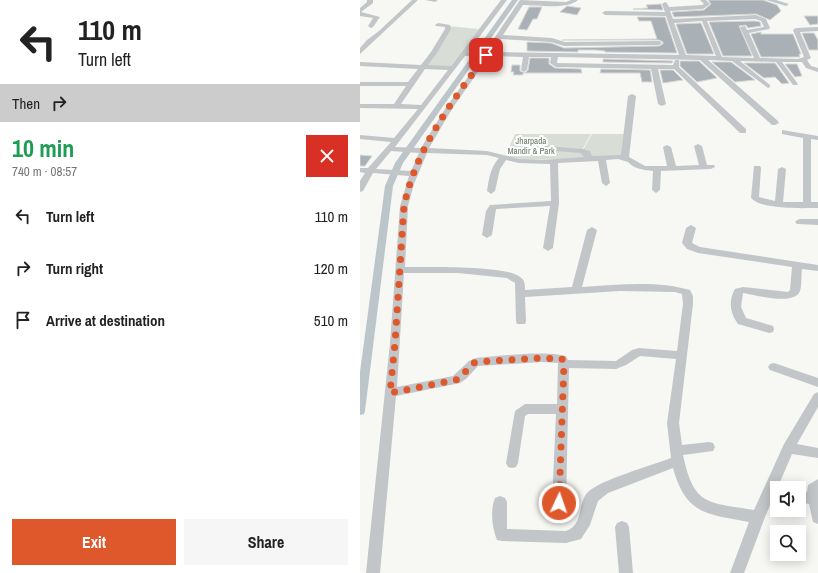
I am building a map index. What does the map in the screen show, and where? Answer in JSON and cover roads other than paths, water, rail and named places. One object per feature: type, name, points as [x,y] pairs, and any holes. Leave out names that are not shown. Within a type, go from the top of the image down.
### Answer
[{"type":"street","points":[[360,12],[370,3],[370,0]]},
{"type":"street","points":[[360,52],[369,41],[386,28],[395,17],[414,0]]},
{"type":"street","points":[[428,0],[435,0]]},
{"type":"street","points":[[360,189],[370,171],[422,108],[504,0]]},
{"type":"street","points":[[373,573],[395,343],[404,206],[418,151],[522,1],[566,4],[575,0]]},
{"type":"street","points":[[606,13],[703,7],[707,4],[703,0]]},
{"type":"street","points":[[769,0],[786,4]]},
{"type":"street","points":[[667,9],[680,57],[676,67]]},
{"type":"street","points":[[360,12],[377,17],[371,26]]},
{"type":"street","points":[[671,21],[756,18],[764,20],[767,28],[765,29],[745,29],[758,60]]},
{"type":"street","points":[[704,20],[720,59]]},
{"type":"street","points":[[396,107],[423,66],[434,53],[448,29],[448,26],[438,25]]},
{"type":"street","points":[[818,29],[798,29],[796,32],[808,57],[808,68],[818,70]]},
{"type":"street","points":[[498,37],[552,40],[564,44],[659,43]]},
{"type":"street","points":[[463,54],[680,57],[778,61],[808,57]]},
{"type":"street","points":[[524,70],[526,56]]},
{"type":"street","points":[[555,56],[553,63],[556,65],[676,67],[743,131]]},
{"type":"street","points":[[702,58],[775,123]]},
{"type":"street","points":[[735,60],[768,86]]},
{"type":"street","points":[[778,61],[795,84]]},
{"type":"street","points":[[360,64],[452,68]]},
{"type":"street","points":[[654,66],[662,104]]},
{"type":"street","points":[[360,84],[411,84]]},
{"type":"street","points":[[625,158],[632,96]]},
{"type":"street","points":[[360,107],[422,108]]},
{"type":"street","points":[[785,132],[818,138]]},
{"type":"street","points":[[807,136],[807,205]]},
{"type":"street","points":[[360,137],[396,140]]},
{"type":"street","points":[[388,149],[487,154],[519,161],[554,162],[625,158],[631,160],[638,166],[657,169],[708,167],[698,146]]},
{"type":"street","points":[[667,147],[672,168]]},
{"type":"street","points":[[546,148],[583,151],[587,153],[589,160]]},
{"type":"street","points":[[491,191],[495,168],[504,158]]},
{"type":"street","points":[[602,159],[606,183]]},
{"type":"street","points":[[548,248],[555,203],[554,162]]},
{"type":"street","points":[[757,168],[755,198],[779,203],[818,205]]},
{"type":"street","points":[[656,190],[657,169]]},
{"type":"street","points":[[779,203],[782,169]]},
{"type":"street","points":[[360,170],[413,174]]},
{"type":"street","points":[[487,235],[490,211],[493,207],[555,203]]},
{"type":"street","points":[[800,222],[818,222]]},
{"type":"street","points":[[691,228],[687,243],[690,247],[698,250],[818,268]]},
{"type":"street","points":[[576,290],[592,230]]},
{"type":"street","points":[[770,329],[742,321],[736,310],[737,295],[739,291],[743,290],[785,296],[791,295],[795,291],[797,264]]},
{"type":"street","points":[[400,270],[450,270],[509,275],[516,278],[520,282],[521,321]]},
{"type":"street","points":[[520,294],[576,290],[654,288],[675,289],[686,292],[688,296],[688,304],[673,423],[677,456],[687,491],[696,502],[709,507],[758,517]]},
{"type":"street","points":[[564,364],[616,365],[621,364],[633,354],[639,352],[682,355]]},
{"type":"street","points":[[390,393],[456,380],[465,374],[471,364],[476,362],[551,358],[562,359],[564,364],[559,503]]},
{"type":"street","points":[[774,367],[818,383]]},
{"type":"street","points":[[777,481],[788,448],[818,397]]},
{"type":"street","points":[[512,463],[519,414],[525,409],[563,409]]},
{"type":"street","points":[[500,502],[499,527],[502,535],[566,537],[576,534],[583,525],[592,497],[603,489],[677,456],[709,447]]},
{"type":"street","points":[[788,448],[818,453]]},
{"type":"street","points":[[818,485],[813,489],[818,518]]},
{"type":"street","points":[[737,573],[758,517],[770,497]]},
{"type":"street","points":[[806,497],[814,499]]},
{"type":"street","points":[[622,527],[626,573]]},
{"type":"waterway","points":[[360,411],[389,186],[399,163],[515,0]]},
{"type":"park label","name":"Jharpada Mandir & Park","points":[[531,146]]}]
